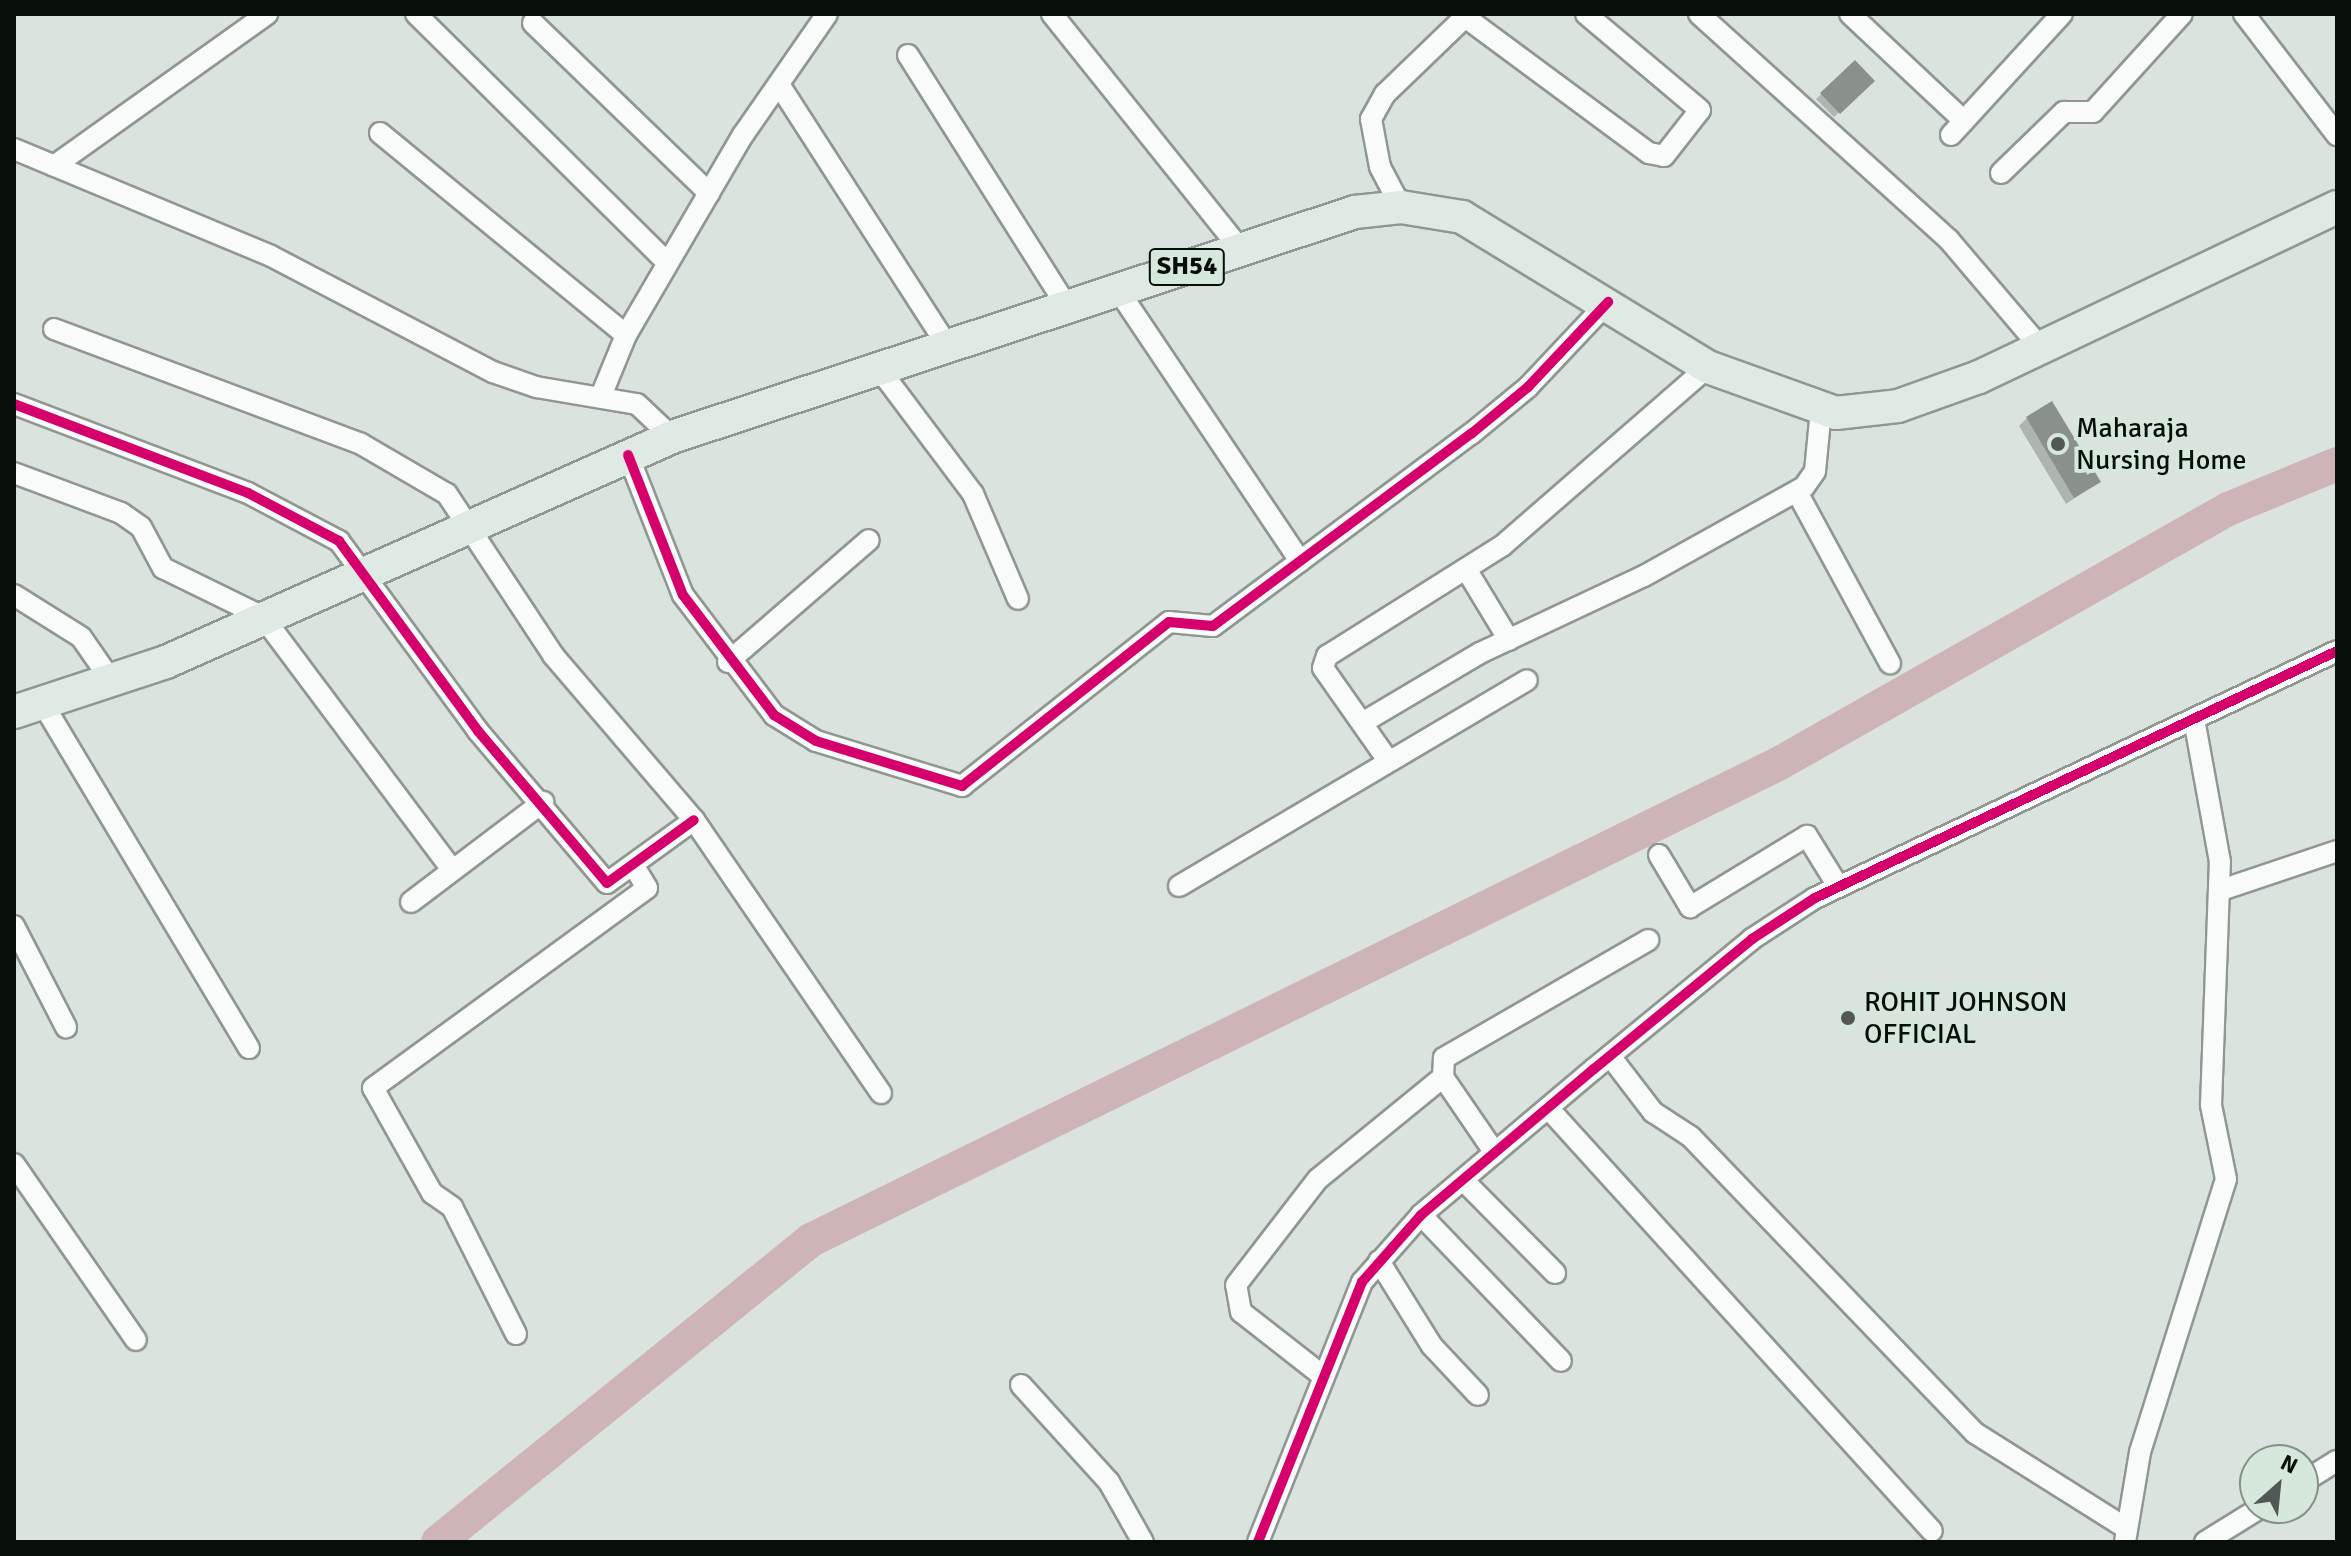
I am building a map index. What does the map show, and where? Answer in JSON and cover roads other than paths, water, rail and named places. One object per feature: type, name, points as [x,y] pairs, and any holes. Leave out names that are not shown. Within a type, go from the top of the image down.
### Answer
[{"type":"main road","name":"SH54","points":[[29,708],[113,683],[466,524],[672,437],[1070,311],[1238,246],[1318,220],[1401,207],[1462,217],[1608,302],[1708,367],[1821,410],[1898,406],[2040,347],[2337,207]]},
{"type":"street","points":[[54,166],[267,14]]},
{"type":"street","points":[[416,14],[668,263]]},
{"type":"street","points":[[601,396],[626,335],[709,193],[827,14]]},
{"type":"street","points":[[1052,14],[1238,246]]},
{"type":"street","points":[[1401,207],[1380,167],[1371,119],[1385,94],[1466,15],[1649,153],[1669,153],[1700,110],[1586,14]]},
{"type":"street","points":[[1699,14],[1949,240],[2040,347]]},
{"type":"street","points":[[1850,14],[1957,128],[2062,14]]},
{"type":"street","points":[[2001,173],[2064,112],[2093,112],[2182,14]]},
{"type":"street","points":[[2244,14],[2337,135]]},
{"type":"street","points":[[533,23],[709,193]]},
{"type":"street","points":[[908,55],[1070,311]]},
{"type":"street","points":[[780,86],[950,350]]},
{"type":"street","points":[[380,133],[626,335]]},
{"type":"street","points":[[14,149],[271,256],[493,372],[536,387],[637,404],[672,437]]},
{"type":"street","points":[[1120,293],[1300,561]]},
{"type":"street","points":[[628,455],[683,595],[728,662],[796,731],[962,786],[1172,620],[1213,626],[1300,561],[1528,387],[1608,302]]},
{"type":"street","points":[[54,329],[390,457],[434,482],[466,524],[562,668],[694,820],[881,1093]]},
{"type":"street","points":[[1387,759],[1324,660],[1502,546],[1708,367]]},
{"type":"street","points":[[880,370],[973,494],[1018,599]]},
{"type":"street","points":[[14,404],[248,493],[339,541],[364,570],[478,731],[543,802],[607,883],[694,820]]},
{"type":"street","points":[[1362,723],[1509,640],[1797,492],[1815,471],[1821,410]]},
{"type":"street","points":[[14,473],[121,513],[141,527],[163,568],[263,617],[452,870]]},
{"type":"street","points":[[1797,492],[1890,663]]},
{"type":"street","points":[[728,662],[869,540]]},
{"type":"street","points":[[1466,569],[1509,640]]},
{"type":"street","points":[[14,595],[81,637],[113,683]]},
{"type":"street","points":[[1258,1542],[1349,1306],[1379,1261],[1421,1215],[1610,1056],[1752,939],[1838,886],[2195,724],[2337,651]]},
{"type":"street","points":[[1179,886],[1387,759],[1527,680]]},
{"type":"street","points":[[29,708],[249,1048]]},
{"type":"street","points":[[1610,1056],[1653,1112],[1684,1130],[1975,1433],[2126,1535],[2140,1452],[2224,1190],[2226,1163],[2211,1105],[2221,890],[2195,724]]},
{"type":"street","points":[[411,902],[543,802]]},
{"type":"street","points":[[1659,855],[1690,907],[1807,836],[1838,886]]},
{"type":"street","points":[[2221,890],[2337,851]]},
{"type":"street","points":[[516,1334],[452,1207],[432,1193],[373,1088],[647,888],[634,866]]},
{"type":"street","points":[[14,926],[66,1027]]},
{"type":"street","points":[[1323,1376],[1241,1312],[1236,1285],[1318,1179],[1443,1077],[1448,1054],[1648,940]]},
{"type":"street","points":[[1443,1077],[1495,1153]]},
{"type":"street","points":[[1548,1108],[1932,1531]]},
{"type":"street","points":[[14,1164],[136,1340]]},
{"type":"street","points":[[1463,1180],[1555,1273]]},
{"type":"street","points":[[1421,1215],[1561,1361]]},
{"type":"street","points":[[1379,1261],[1432,1346],[1478,1395]]},
{"type":"street","points":[[1021,1385],[1117,1492],[1143,1542]]},
{"type":"street","points":[[2319,1472],[2337,1461]]},
{"type":"street","points":[[2205,1542],[2239,1521]]},
{"type":"waterway","points":[[438,1542],[811,1240],[1780,763],[2228,509],[2337,464]]},
{"type":"place","name":"Maharaja Nursing Home","points":[[2058,444]]},
{"type":"place","name":"ROHIT JOHNSON OFFICIAL","points":[[1848,1018]]}]
